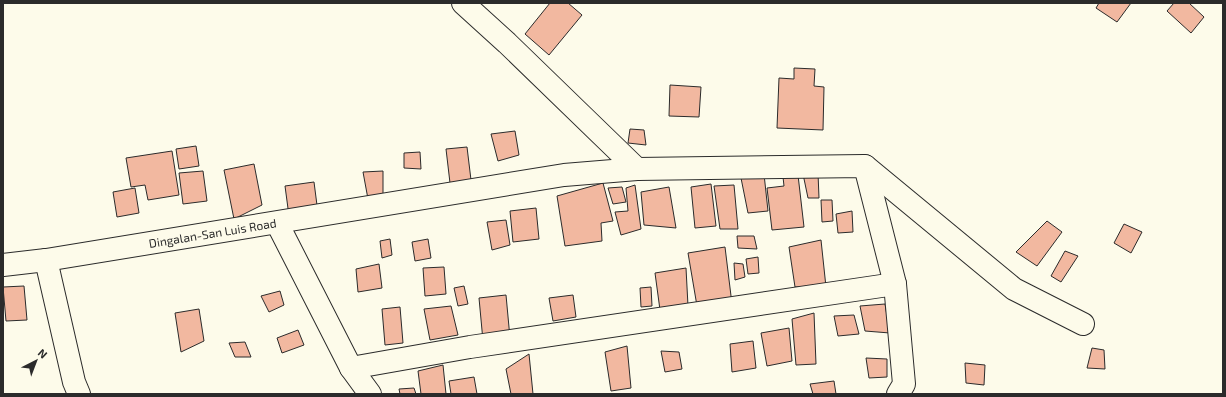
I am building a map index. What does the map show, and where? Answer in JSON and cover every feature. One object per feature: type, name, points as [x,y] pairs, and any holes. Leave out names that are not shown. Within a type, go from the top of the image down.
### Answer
[{"type":"street","points":[[463,3],[507,43],[637,169]]},
{"type":"street","points":[[865,166],[895,284],[904,384],[898,394]]},
{"type":"street","points":[[277,223],[564,176],[637,169],[865,166],[1014,289],[1083,324]]},
{"type":"street","name":"Dingalan-San Luis Road","points":[[3,265],[46,260],[277,223],[352,368],[370,394]]},
{"type":"street","points":[[46,260],[74,382],[79,394]]},
{"type":"street","points":[[352,368],[478,345],[895,284]]},
{"type":"building","points":[[550,3],[568,3],[582,15],[549,55],[525,34]]},
{"type":"building","points":[[1099,3],[1131,3],[1117,22],[1096,8]]},
{"type":"building","points":[[1174,3],[1189,3],[1204,17],[1191,33],[1167,11]]},
{"type":"building","points":[[794,68],[815,69],[814,86],[824,87],[823,130],[777,128],[779,78],[794,79]]},
{"type":"building","points":[[670,85],[701,87],[699,117],[669,116]]},
{"type":"building","points":[[630,129],[644,130],[646,145],[628,143]]},
{"type":"building","points":[[515,131],[519,155],[498,161],[491,134]]},
{"type":"building","points":[[196,146],[199,166],[179,169],[176,149]]},
{"type":"building","points":[[467,147],[471,180],[450,183],[446,149]]},
{"type":"building","points":[[172,151],[179,195],[148,200],[145,185],[131,187],[126,158]]},
{"type":"building","points":[[420,152],[421,169],[404,168],[404,153]]},
{"type":"building","points":[[254,164],[262,205],[234,219],[224,170]]},
{"type":"building","points":[[203,171],[207,201],[183,204],[179,173]]},
{"type":"building","points":[[383,171],[383,194],[368,199],[363,172]]},
{"type":"building","points":[[818,173],[819,198],[808,198],[803,174]]},
{"type":"building","points":[[764,174],[768,211],[748,213],[741,178]]},
{"type":"building","points":[[798,175],[804,227],[772,230],[767,188],[784,186],[783,177]]},
{"type":"building","points":[[314,182],[318,213],[289,216],[285,186]]},
{"type":"building","points":[[603,183],[613,221],[601,223],[602,241],[565,246],[557,196]]},
{"type":"building","points":[[711,184],[716,226],[695,228],[691,187]]},
{"type":"building","points":[[635,185],[641,229],[621,235],[615,212],[628,211],[626,188]]},
{"type":"building","points":[[734,185],[738,229],[720,229],[714,186]]},
{"type":"building","points":[[622,187],[626,202],[613,204],[608,188]]},
{"type":"building","points":[[669,187],[676,228],[644,225],[641,192]]},
{"type":"building","points":[[135,188],[139,213],[117,217],[113,192]]},
{"type":"building","points":[[821,200],[832,200],[833,221],[822,222]]},
{"type":"building","points":[[536,208],[539,239],[513,242],[510,211]]},
{"type":"building","points":[[852,211],[853,232],[838,233],[836,214]]},
{"type":"building","points":[[506,220],[510,245],[492,250],[487,222]]},
{"type":"building","points":[[1047,221],[1062,232],[1037,266],[1016,252]]},
{"type":"building","points":[[1124,224],[1142,232],[1131,253],[1114,243]]},
{"type":"building","points":[[737,236],[754,236],[757,249],[738,248]]},
{"type":"building","points":[[390,239],[392,255],[382,258],[380,241]]},
{"type":"building","points":[[428,239],[431,258],[415,261],[412,242]]},
{"type":"building","points":[[821,240],[826,287],[795,287],[789,247]]},
{"type":"building","points":[[725,247],[732,304],[697,306],[688,253]]},
{"type":"building","points":[[1065,251],[1078,256],[1061,282],[1051,276]]},
{"type":"building","points":[[758,257],[759,273],[748,274],[746,259]]},
{"type":"building","points":[[734,263],[743,264],[745,277],[735,280]]},
{"type":"building","points":[[379,264],[382,288],[358,292],[356,269]]},
{"type":"building","points":[[444,267],[446,294],[425,296],[423,268]]},
{"type":"building","points":[[686,268],[688,306],[660,310],[655,273]]},
{"type":"building","points":[[24,286],[27,320],[6,321],[3,287]]},
{"type":"building","points":[[464,286],[468,304],[458,306],[454,288]]},
{"type":"building","points":[[651,287],[652,306],[641,307],[640,288]]},
{"type":"building","points":[[280,291],[284,305],[269,312],[261,296]]},
{"type":"building","points":[[506,295],[510,338],[483,341],[479,298]]},
{"type":"building","points":[[573,295],[576,317],[553,321],[549,298]]},
{"type":"building","points":[[885,304],[890,333],[865,331],[860,306]]},
{"type":"building","points":[[451,306],[458,335],[430,340],[424,309]]},
{"type":"building","points":[[400,307],[403,343],[385,345],[382,309]]},
{"type":"building","points":[[199,309],[204,341],[181,352],[175,313]]},
{"type":"building","points":[[814,313],[816,364],[796,365],[792,319]]},
{"type":"building","points":[[854,315],[859,334],[838,336],[834,316]]},
{"type":"building","points":[[789,328],[792,361],[767,366],[761,333]]},
{"type":"building","points":[[298,330],[304,345],[282,353],[277,338]]},
{"type":"building","points":[[753,341],[756,368],[732,372],[730,344]]},
{"type":"building","points":[[245,342],[251,357],[235,357],[229,343]]},
{"type":"building","points":[[627,346],[631,388],[611,391],[605,352]]},
{"type":"building","points":[[1092,348],[1104,350],[1105,369],[1087,368]]},
{"type":"building","points":[[661,351],[679,352],[682,369],[665,372]]},
{"type":"building","points":[[529,354],[533,394],[511,394],[506,369]]},
{"type":"building","points":[[866,358],[887,359],[887,377],[869,378]]},
{"type":"building","points":[[965,363],[985,365],[984,385],[966,383]]},
{"type":"building","points":[[443,365],[446,394],[421,394],[418,371]]},
{"type":"building","points":[[474,377],[477,394],[451,394],[449,381]]},
{"type":"building","points":[[834,381],[836,394],[813,394],[810,384]]},
{"type":"building","points":[[414,388],[416,394],[400,394],[399,389]]}]
